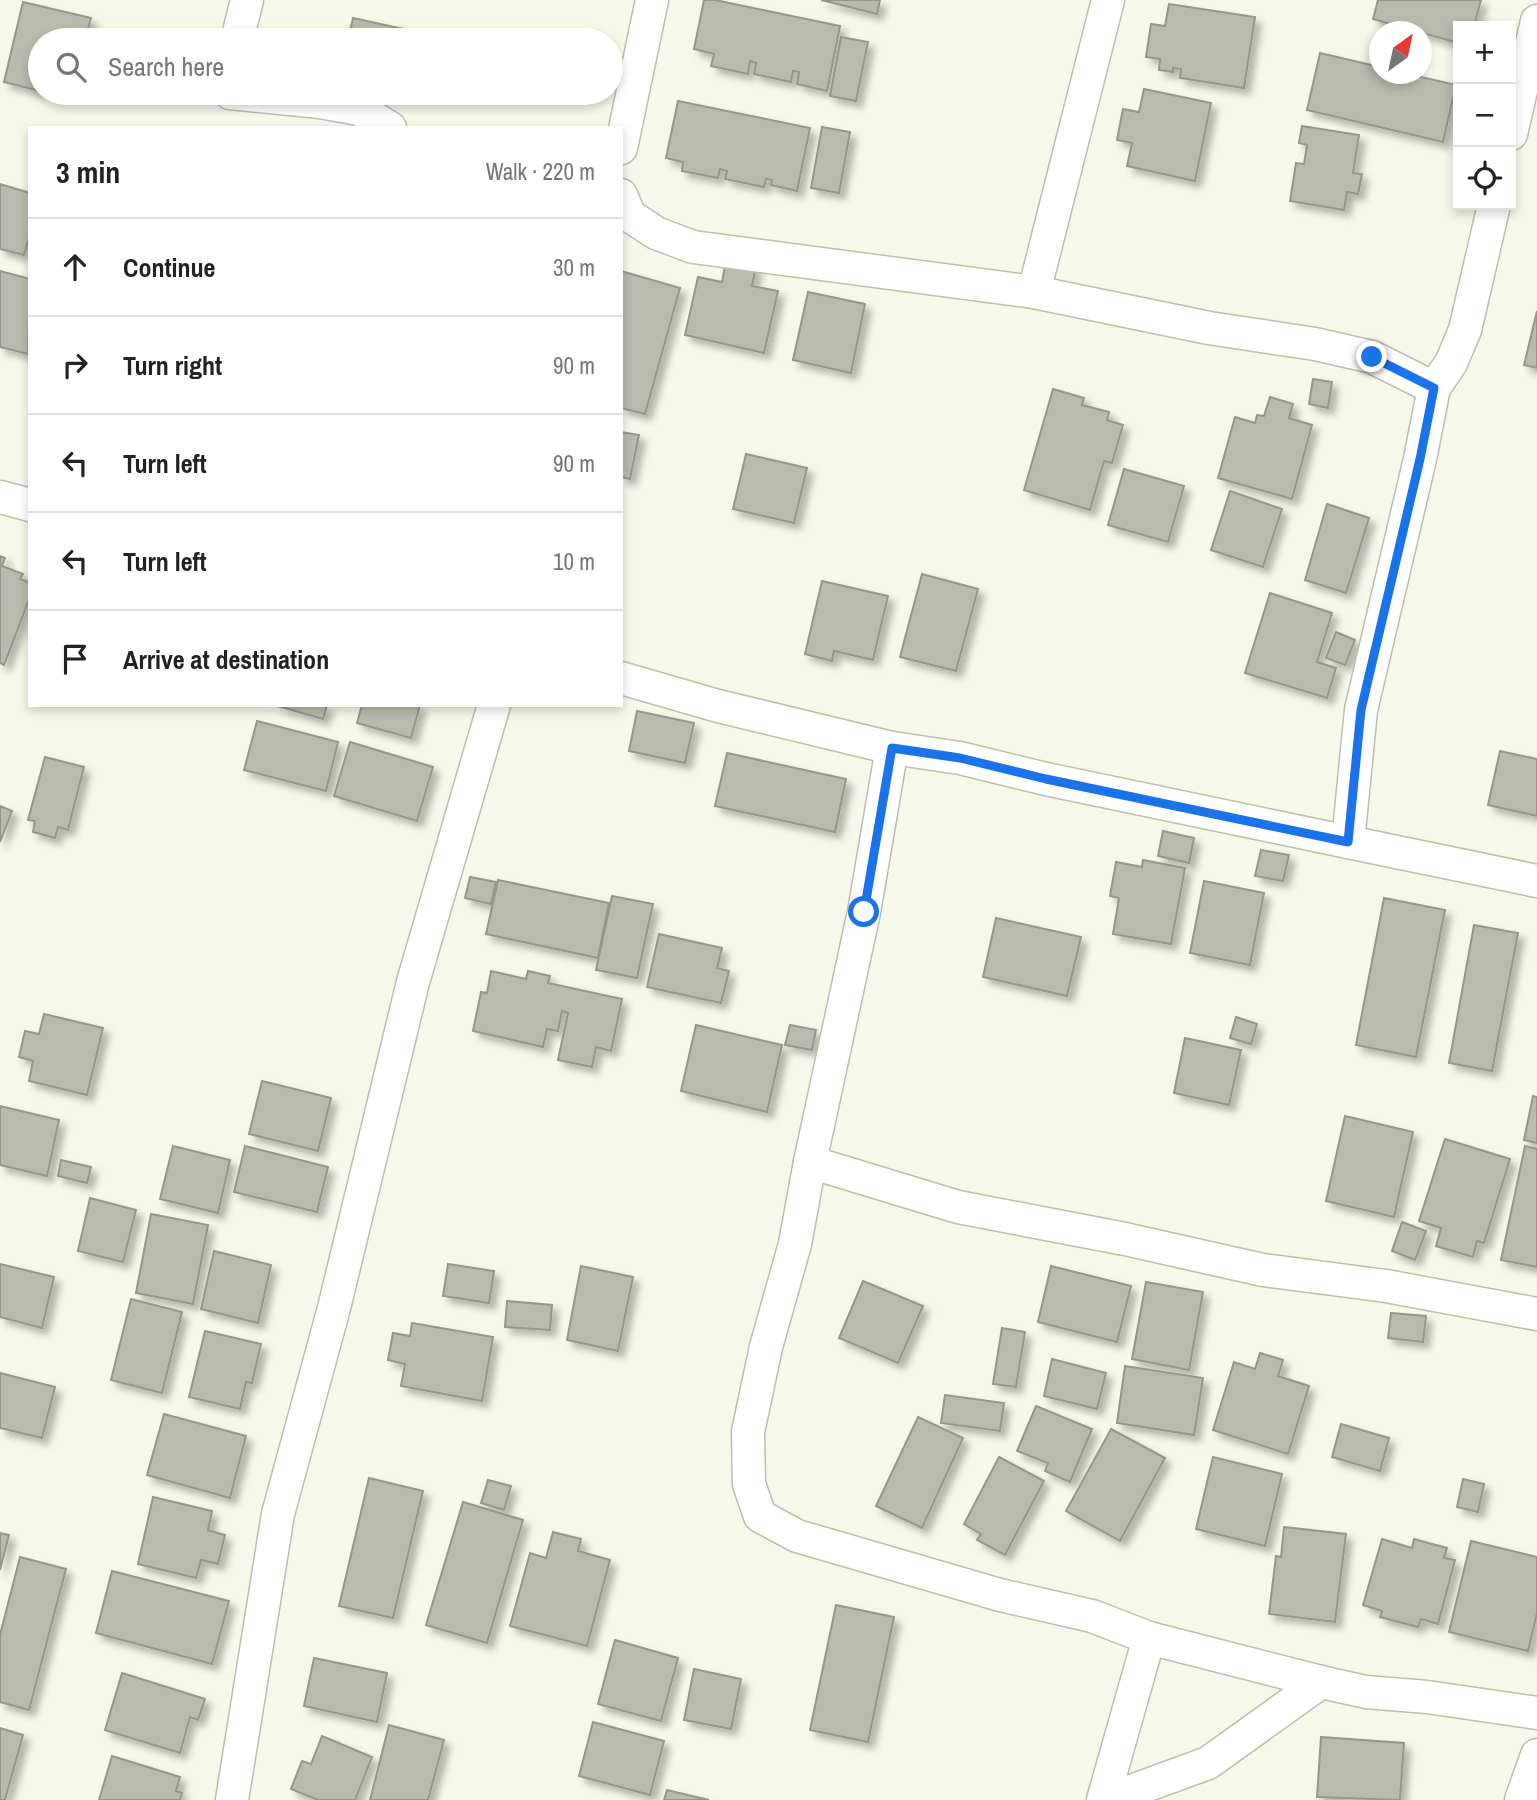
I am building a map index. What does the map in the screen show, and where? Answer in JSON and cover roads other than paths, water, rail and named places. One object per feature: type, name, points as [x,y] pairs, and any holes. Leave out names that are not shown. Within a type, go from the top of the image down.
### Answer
[{"type":"street","points":[[240,28],[247,0]]},
{"type":"street","points":[[623,138],[652,0]]},
{"type":"street","points":[[1034,292],[1108,0]]},
{"type":"street","points":[[1516,112],[1537,21]]},
{"type":"street","points":[[337,105],[359,109],[387,126]]},
{"type":"street","points":[[623,200],[630,216],[656,233],[693,247],[1034,292],[1209,328],[1327,346],[1372,357],[1434,388]]},
{"type":"street","points":[[1348,842],[1361,710],[1434,388],[1451,363],[1465,330],[1493,210]]},
{"type":"street","points":[[0,497],[28,504]]},
{"type":"street","points":[[623,679],[718,706],[892,748],[960,758],[1046,779],[1537,881]]},
{"type":"street","points":[[232,1800],[278,1514],[334,1308],[413,982],[493,707]]},
{"type":"street","points":[[892,748],[864,912],[795,1244],[766,1347],[748,1432],[750,1484],[760,1516],[797,1536],[1000,1595],[1092,1616],[1150,1638],[1321,1682],[1366,1692],[1427,1697],[1537,1713]]},
{"type":"street","points":[[810,1162],[958,1207],[1264,1270],[1386,1286],[1537,1314]]},
{"type":"street","points":[[1105,1800],[1150,1638]]},
{"type":"street","points":[[1105,1800],[1208,1763],[1321,1682]]},
{"type":"street","points":[[1521,1800],[1537,1755]]}]
